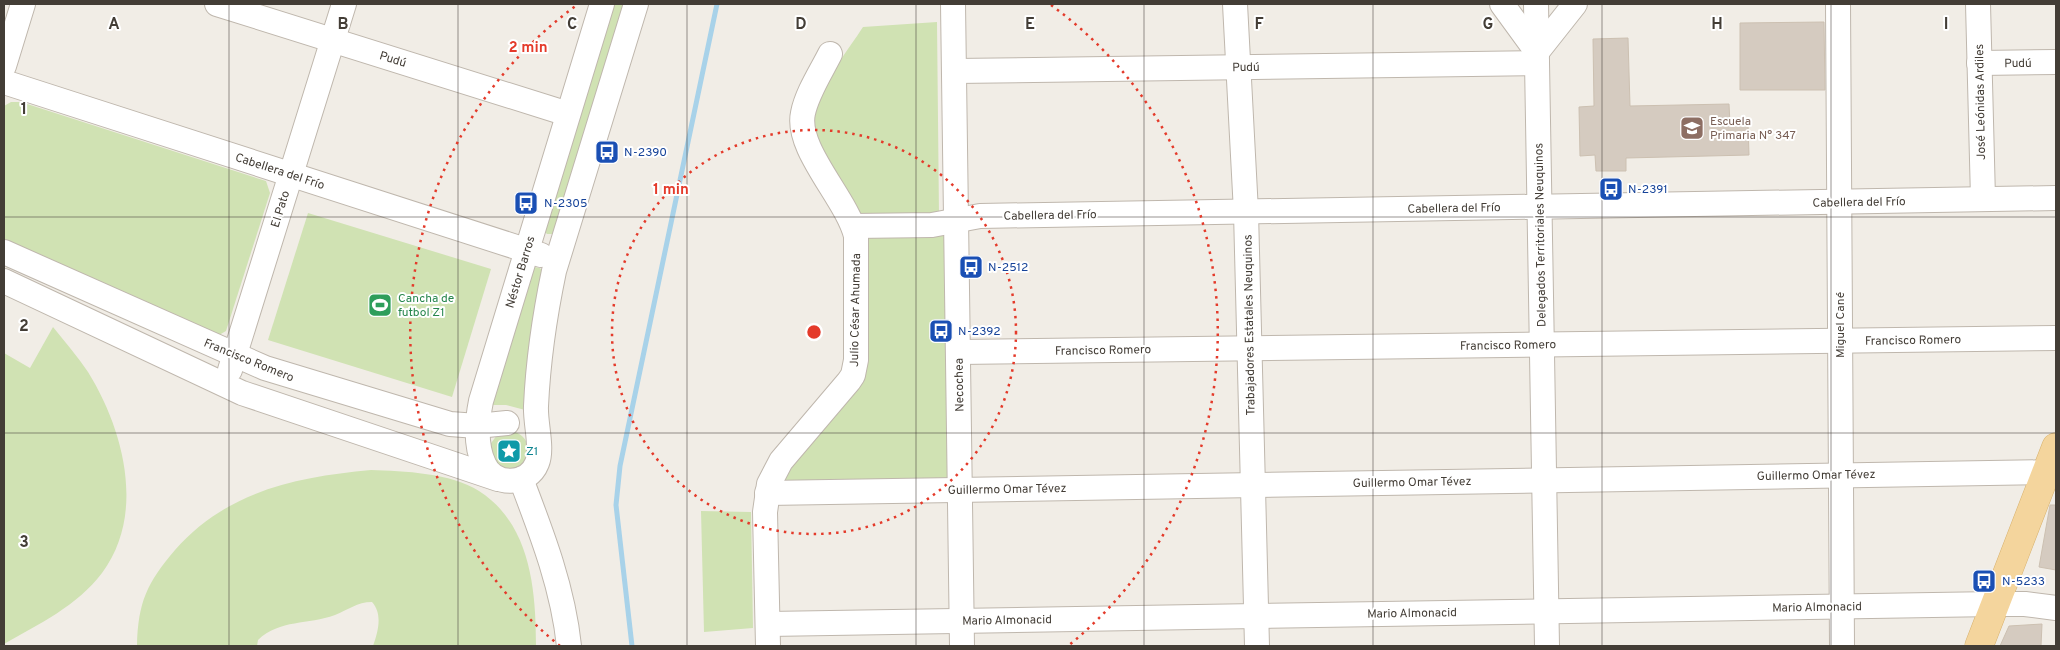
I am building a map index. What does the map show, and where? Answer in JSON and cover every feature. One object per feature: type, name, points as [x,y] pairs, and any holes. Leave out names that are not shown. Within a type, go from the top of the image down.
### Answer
[{"type":"main road","points":[[1979,646],[2051,472],[2056,447]]},
{"type":"street","points":[[4,66],[23,4]]},
{"type":"street","name":"Pudú","points":[[217,4],[568,114]]},
{"type":"street","name":"El Pato","points":[[225,386],[344,4]]},
{"type":"street","name":"Néstor Barros","points":[[498,479],[486,469],[481,455],[477,426],[483,392],[602,4]]},
{"type":"street","points":[[4,281],[225,386],[288,410],[498,479],[514,481],[521,479],[534,469],[539,453],[536,416],[537,388],[557,260],[636,4]]},
{"type":"street","name":"Necochea","points":[[953,4],[962,646]]},
{"type":"street","name":"Trabajadores Estatales Neuquinos","points":[[1235,4],[1246,212],[1257,646]]},
{"type":"street","points":[[1502,4],[1537,57],[1575,4]]},
{"type":"street","name":"Delegados Territoriales Neuquinos","points":[[1536,4],[1547,646]]},
{"type":"street","name":"Miguel Cané","points":[[1838,4],[1842,646]]},
{"type":"street","name":"José Leónidas Ardiles","points":[[1978,4],[1983,199]]},
{"type":"street","name":"Julio César Ahumada","points":[[768,635],[767,493],[772,475],[781,460],[853,374],[856,352],[856,246],[854,226],[807,143],[802,128],[802,115],[806,103],[830,54]]},
{"type":"street","name":"Pudú","points":[[954,71],[1238,68],[1537,57]]},
{"type":"street","name":"Pudú","points":[[1979,63],[2056,62]]},
{"type":"street","name":"Cabellera del Frío","points":[[4,82],[557,260]]},
{"type":"street","name":"Cabellera del Frío","points":[[854,226],[932,225],[993,216],[2056,198]]},
{"type":"street","name":"Francisco Romero","points":[[4,252],[234,356],[282,374],[443,422],[477,426],[507,423]]},
{"type":"street","name":"Francisco Romero","points":[[959,352],[2056,338]]},
{"type":"street","points":[[481,455],[481,448],[488,434],[493,429],[507,423],[515,424],[530,431],[538,445]]},
{"type":"street","name":"Guillermo Omar Tévez","points":[[767,493],[2051,472]]},
{"type":"street","points":[[521,479],[556,577],[568,646]]},
{"type":"street","name":"Mario Almonacid","points":[[768,635],[962,621],[1995,604],[2025,604],[2056,608]]},
{"type":"green space","points":[[613,4],[624,5],[553,234],[547,234],[545,232]]},
{"type":"green space","points":[[937,22],[939,216],[869,217],[858,213],[822,152],[814,127],[815,107],[826,83],[863,27]]},
{"type":"green space","points":[[11,102],[21,102],[266,181],[270,193],[226,331],[219,335],[4,242],[4,106]]},
{"type":"green space","name":"Cancha de futbol Z1","points":[[308,213],[491,269],[452,397],[268,340]]},
{"type":"green space","points":[[947,232],[949,485],[784,486],[777,476],[862,374],[861,233]]},
{"type":"green space","points":[[534,267],[540,268],[542,271],[525,410],[506,405],[489,405]]},
{"type":"green space","points":[[53,327],[88,372],[112,420],[125,472],[126,499],[123,525],[116,550],[92,585],[69,605],[4,644],[4,353],[30,368]]},
{"type":"green space","points":[[510,431],[522,436],[528,445],[530,454],[519,471],[499,470],[489,446],[497,435]]},
{"type":"green space","points":[[371,470],[412,472],[455,480],[479,491],[496,505],[510,521],[520,540],[527,560],[532,581],[536,646],[373,646],[378,629],[378,612],[372,602],[367,602],[325,618],[285,625],[267,633],[258,640],[257,646],[137,646],[139,617],[151,583],[165,562],[195,530],[217,514],[240,501],[264,491],[316,477]]},
{"type":"green space","points":[[701,511],[751,512],[753,628],[704,632]]},
{"type":"building","points":[[1824,22],[1825,90],[1740,90],[1740,23]]},
{"type":"building","name":"Escuela Primaria N° 347","points":[[1628,38],[1630,106],[1729,104],[1730,124],[1748,124],[1749,155],[1626,158],[1626,171],[1596,171],[1595,155],[1580,156],[1579,107],[1594,106],[1593,39]]},
{"type":"building","points":[[2050,505],[2056,505],[2056,570],[2039,567]]},
{"type":"building","points":[[2042,624],[2041,646],[2000,646],[2009,626]]},
{"type":"waterway","points":[[632,646],[616,505],[620,466],[717,4]]},
{"type":"place","name":"Escuela Primaria N° 347","points":[[1692,128]]},
{"type":"place","name":"N-2390","points":[[607,152]]},
{"type":"place","name":"N-2391","points":[[1611,189]]},
{"type":"place","name":"N-2305","points":[[526,203]]},
{"type":"place","name":"N-2512","points":[[971,267]]},
{"type":"place","name":"Cancha de futbol Z1","points":[[380,305]]},
{"type":"place","name":"N-2392","points":[[941,331]]},
{"type":"place","name":"Z1","points":[[509,451]]},
{"type":"place","name":"N-5233","points":[[1984,581]]}]
